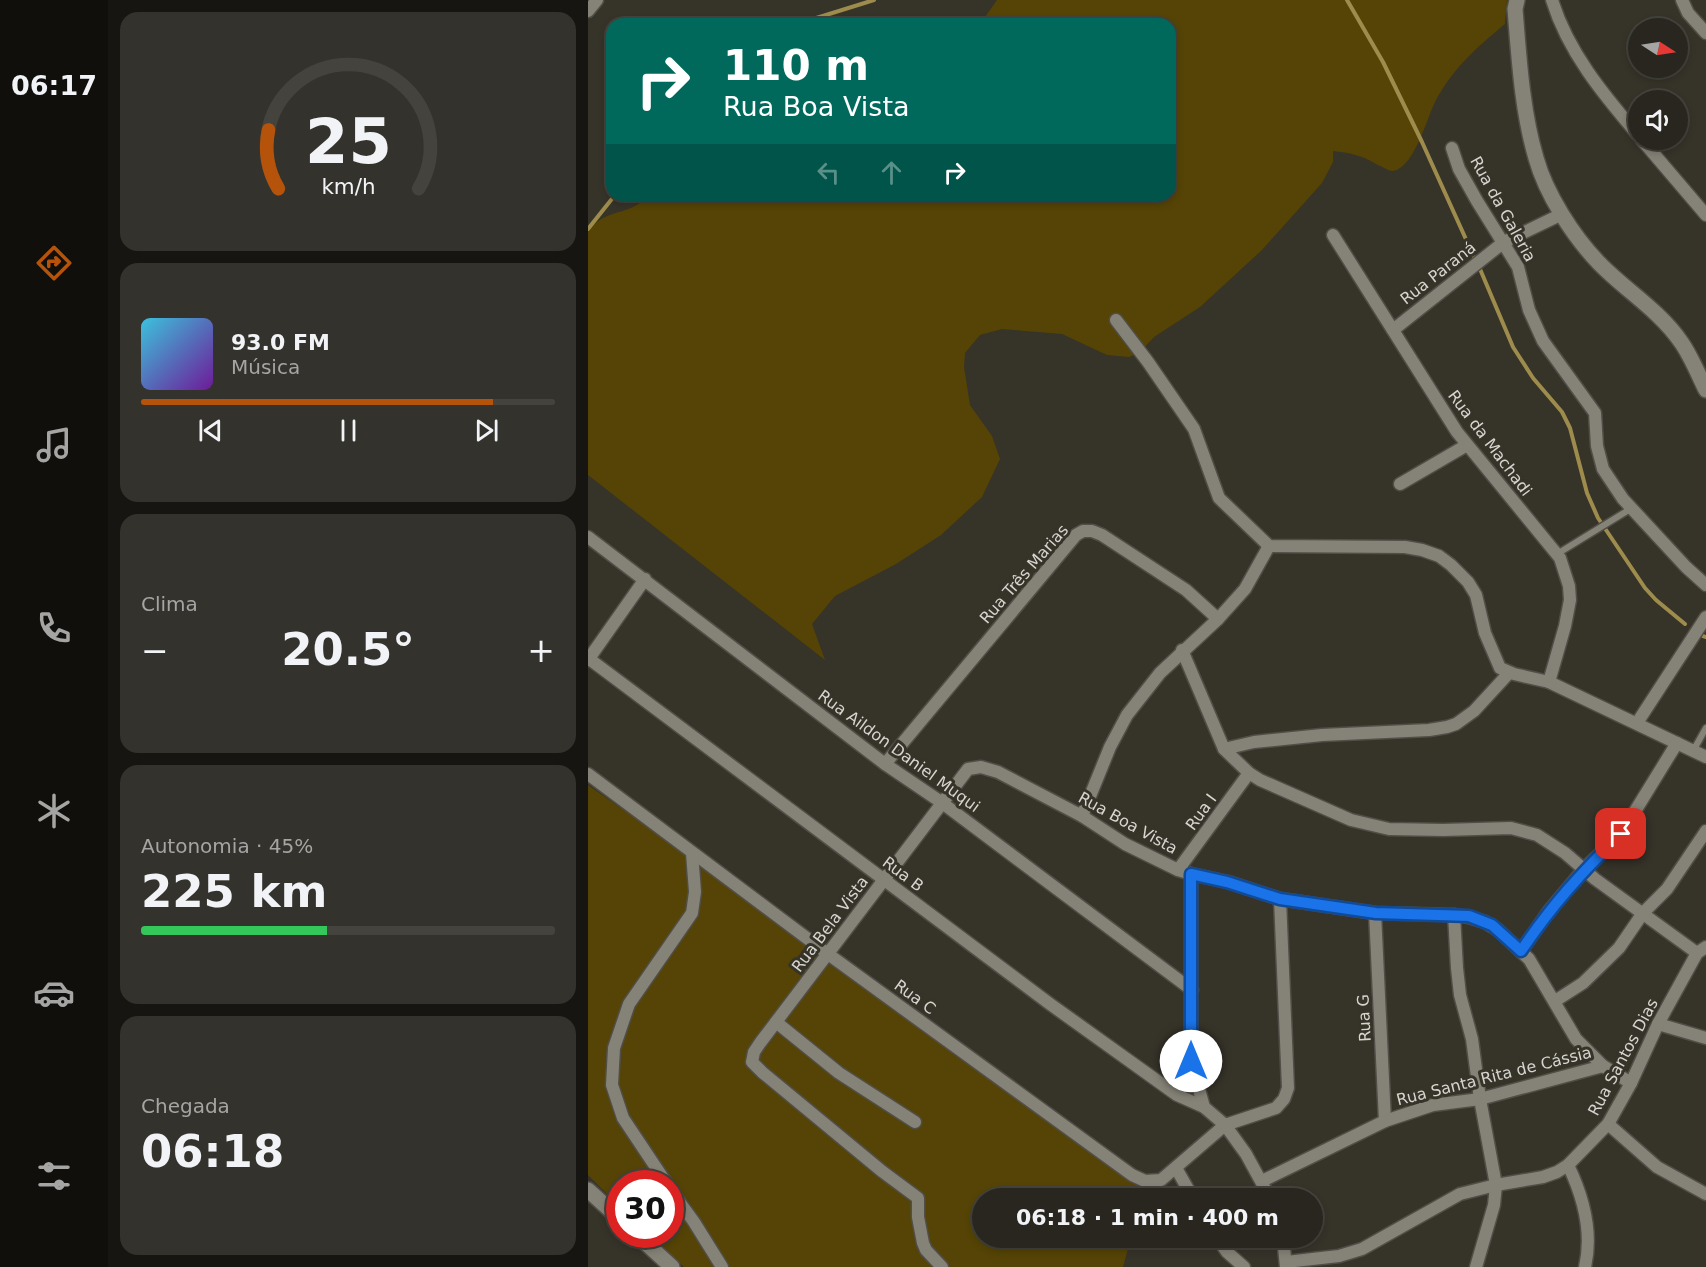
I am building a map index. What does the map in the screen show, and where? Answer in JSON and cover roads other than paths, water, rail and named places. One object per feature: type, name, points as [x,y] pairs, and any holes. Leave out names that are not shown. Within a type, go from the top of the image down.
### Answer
[{"type":"street","points":[[588,11],[597,0]]},
{"type":"street","points":[[1517,0],[1515,9],[1521,79],[1535,157],[1542,175],[1562,214],[1580,241],[1599,263],[1655,313],[1680,340],[1706,390]]},
{"type":"street","points":[[1551,0],[1568,42],[1604,95],[1628,123]]},
{"type":"street","points":[[1682,0],[1688,13],[1706,33]]},
{"type":"street","name":"Rua da Galeria","points":[[1452,148],[1464,177],[1504,242],[1521,275],[1529,310],[1539,334],[1595,413],[1603,469],[1632,508],[1706,585]]},
{"type":"street","points":[[1651,150],[1706,215]]},
{"type":"street","name":"Rua Paraná","points":[[1393,330],[1504,242],[1562,214]]},
{"type":"street","name":"Rua da Machadi","points":[[1333,235],[1451,424],[1557,554],[1563,565],[1570,600],[1549,682]]},
{"type":"street","points":[[1116,320],[1194,429],[1219,498],[1269,546],[1405,548],[1422,550],[1439,556],[1473,588],[1485,633],[1500,668],[1509,673],[1549,682],[1706,757]]},
{"type":"street","points":[[1400,484],[1467,446]]},
{"type":"street","name":"Rua Três Marias","points":[[885,764],[1076,535],[1083,531],[1092,531],[1102,536],[1186,590],[1218,620]]},
{"type":"street","name":"Rua Aildon Daniel Muqui","points":[[588,537],[885,764],[941,802],[1192,990]]},
{"type":"street","points":[[1082,816],[1110,747],[1127,715],[1160,673],[1182,650],[1218,620],[1245,589],[1269,546]]},
{"type":"street","points":[[588,659],[645,579]]},
{"type":"street","points":[[1637,723],[1706,617]]},
{"type":"street","points":[[1182,650],[1224,749],[1250,773],[1281,790],[1351,820],[1381,827],[1524,830],[1548,840],[1643,914],[1702,950]]},
{"type":"street","name":"Rua B","points":[[588,659],[1050,1004],[1184,1099],[1204,1107]]},
{"type":"street","points":[[1224,749],[1254,742],[1322,735],[1429,730],[1447,727],[1456,724],[1474,711],[1509,673]]},
{"type":"street","points":[[1521,951],[1549,911],[1584,869],[1621,834],[1677,743]]},
{"type":"street","name":"Rua Boa Vista","points":[[968,768],[981,767],[998,772],[1082,816],[1125,844],[1184,872],[1227,882],[1280,899],[1376,913],[1469,916],[1485,922],[1498,930],[1537,969],[1571,1033],[1603,1066],[1631,1083]]},
{"type":"street","name":"Rua Bela Vista","points":[[942,1267],[926,1250],[923,1243],[918,1217],[918,1198],[756,1067],[752,1062],[752,1057],[760,1043],[968,768]]},
{"type":"street","name":"Rua I","points":[[1184,872],[1250,773]]},
{"type":"street","name":"Rua C","points":[[588,774],[828,954],[1132,1175],[1145,1181],[1161,1180],[1225,1125]]},
{"type":"street","points":[[1554,1001],[1583,983],[1619,948],[1643,914],[1667,889],[1706,831]]},
{"type":"street","points":[[658,1170],[623,1118],[612,1085],[614,1048],[629,1004],[692,913],[694,892],[692,853]]},
{"type":"street","points":[[1184,872],[1192,990],[1191,1061],[1204,1107],[1225,1125],[1246,1154],[1265,1188]]},
{"type":"street","points":[[1225,1125],[1276,1108],[1287,1093],[1280,899]]},
{"type":"street","name":"Rua G","points":[[1376,913],[1385,1121]]},
{"type":"street","points":[[1454,915],[1460,995],[1472,1039],[1480,1099],[1496,1185],[1494,1205],[1476,1267]]},
{"type":"street","name":"Rua Santos Dias","points":[[1286,1265],[1362,1249],[1451,1198],[1496,1185],[1543,1177],[1568,1165],[1608,1124],[1631,1083],[1658,1024],[1702,950]]},
{"type":"street","points":[[776,1022],[839,1073],[915,1122]]},
{"type":"street","points":[[1658,1024],[1706,1038]]},
{"type":"street","name":"Rua Santa Rita de Cássia","points":[[1262,1181],[1385,1121],[1433,1105],[1480,1099],[1603,1066]]},
{"type":"street","points":[[1608,1124],[1657,1167],[1706,1194]]},
{"type":"street","points":[[1568,1165],[1582,1195],[1586,1218],[1586,1267]]},
{"type":"street","points":[[1176,1168],[1187,1188]]},
{"type":"street","points":[[588,1190],[606,1206]]},
{"type":"street","points":[[684,1208],[722,1267]]},
{"type":"street","points":[[651,1248],[672,1267]]},
{"type":"street","points":[[1224,1248],[1244,1267]]},
{"type":"street","points":[[1284,1248],[1286,1265]]},
{"type":"lane","points":[[1557,554],[1632,508]]},
{"type":"lane","points":[[1693,752],[1706,728]]},
{"type":"waterway","points":[[816,18],[874,0]]},
{"type":"waterway","points":[[1347,0],[1383,62],[1474,257]]},
{"type":"waterway","points":[[588,229],[610,201]]},
{"type":"waterway","points":[[1480,269],[1513,347],[1533,378],[1562,412],[1570,428],[1587,493],[1598,518],[1645,588],[1685,624]]}]
